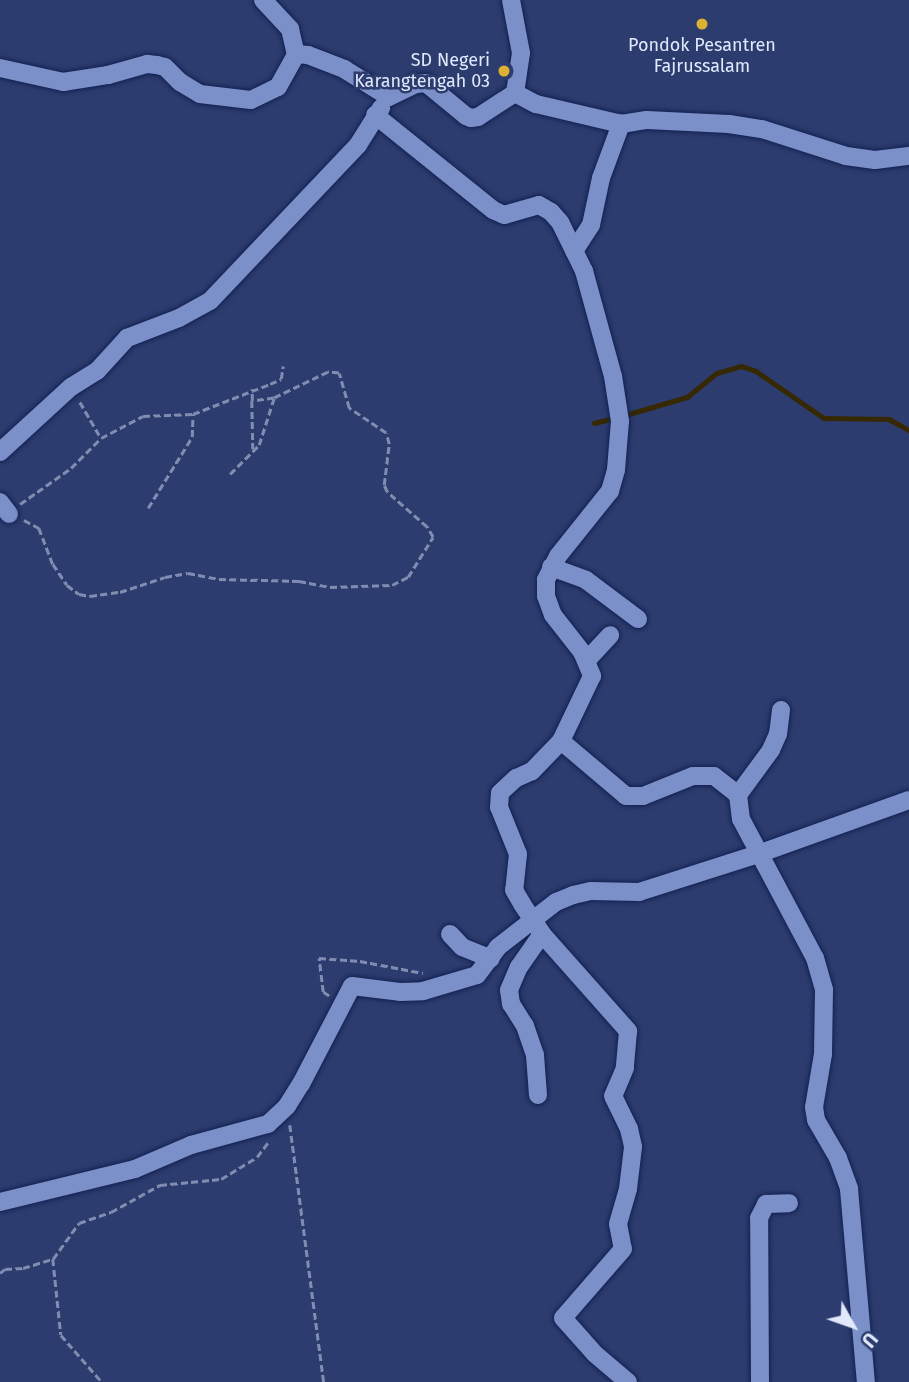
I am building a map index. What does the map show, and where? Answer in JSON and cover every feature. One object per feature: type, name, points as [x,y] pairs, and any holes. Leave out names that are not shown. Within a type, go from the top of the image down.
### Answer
[{"type":"street","points":[[0,68],[63,82],[108,75],[147,64],[157,65],[165,67],[180,82],[200,94],[251,100],[278,88],[296,54],[289,29],[263,0]]},
{"type":"street","points":[[511,0],[521,53],[515,93]]},
{"type":"street","points":[[296,54],[315,57],[344,69],[389,97]]},
{"type":"street","points":[[0,452],[71,387],[97,371],[127,338],[179,318],[210,301],[358,145],[389,97],[416,84],[426,83],[466,117],[471,118],[515,93]]},
{"type":"street","points":[[515,93],[536,104],[621,124],[647,120],[729,124],[762,128],[846,156],[875,160],[909,156]]},
{"type":"street","points":[[375,115],[504,215],[539,205],[561,222],[584,271],[613,376],[619,414],[616,470],[610,491],[551,567],[546,580],[546,596],[553,615],[587,660],[592,676],[561,741],[532,771],[516,778],[499,793],[499,807],[518,854],[514,890],[537,927],[628,1031],[625,1068],[613,1096],[633,1147],[628,1189],[618,1224],[623,1249],[563,1318],[595,1354],[628,1382]]},
{"type":"street","points":[[574,251],[591,225],[601,178],[621,124]]},
{"type":"street","points":[[551,567],[586,580],[638,619]]},
{"type":"street","points":[[587,660],[610,635]]},
{"type":"street","points":[[781,710],[778,734],[771,750],[738,795],[741,819],[815,958],[824,990],[823,1054],[814,1107],[816,1120],[838,1158],[849,1189],[866,1382]]},
{"type":"street","points":[[561,741],[626,796],[643,796],[692,776],[713,776],[738,795]]},
{"type":"street","points":[[0,1202],[46,1188],[135,1169],[191,1145],[268,1124],[287,1106],[301,1084],[344,996],[352,986],[423,992],[477,975],[498,947],[537,927],[573,895],[591,891],[639,892],[761,853],[909,800]]},
{"type":"street","points":[[537,927],[509,990],[512,1004],[525,1026],[535,1055],[538,1095]]},
{"type":"street","points":[[450,934],[462,947],[491,959]]},
{"type":"street","points":[[760,1382],[759,1218],[766,1204],[789,1203]]},
{"type":"path","points":[[252,401],[274,398],[334,371],[339,373],[349,408],[386,433],[389,444],[384,485],[387,492],[427,527],[433,537],[402,581],[392,585],[320,587],[299,581],[219,579],[188,573],[165,577],[103,596],[79,594],[67,585],[53,564],[39,528],[5,508],[71,468],[102,438],[143,416],[193,414],[281,379],[283,366]]},
{"type":"path","points":[[71,387],[102,438]]},
{"type":"path","points":[[252,389],[253,449]]},
{"type":"path","points":[[230,474],[264,435],[274,398]]},
{"type":"path","points":[[148,508],[192,437],[193,414]]},
{"type":"path","points":[[281,1126],[289,1117],[324,1382]]},
{"type":"path","points":[[0,1273],[5,1269],[23,1268],[53,1259],[79,1223],[111,1212],[160,1185],[221,1178],[257,1157],[274,1136]]},
{"type":"path","points":[[53,1259],[61,1335],[102,1382]]},
{"type":"waterway","points":[[622,416],[687,397],[717,373],[741,366],[756,371],[824,418],[889,419],[909,430]]},
{"type":"waterway","points":[[594,423],[614,418]]},
{"type":"place","name":"Pondok Pesantren Fajrussalam","points":[[702,24]]},
{"type":"place","name":"SD Negeri Karangtengah 03","points":[[504,71]]}]
